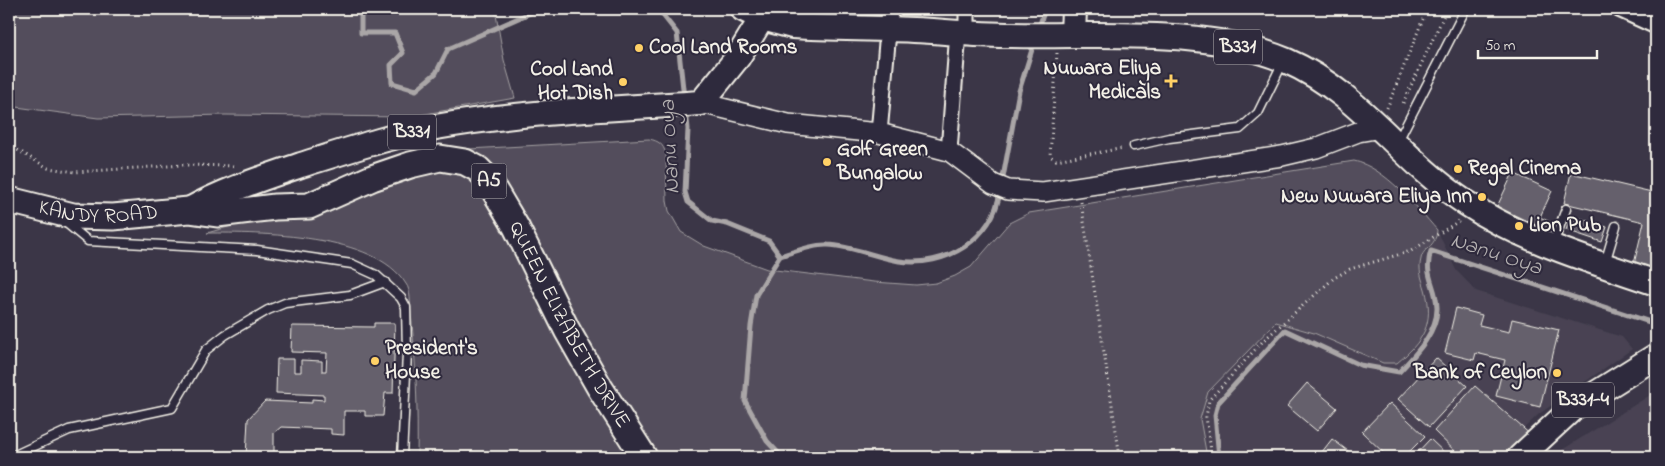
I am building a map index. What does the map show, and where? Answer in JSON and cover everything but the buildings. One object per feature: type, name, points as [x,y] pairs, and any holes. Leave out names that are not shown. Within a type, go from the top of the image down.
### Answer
[{"type":"highway","name":"QUEEN ELIZABETH DRIVE","points":[[189,210],[217,214],[274,207],[309,206],[372,178],[428,160],[453,159],[472,166],[487,178],[516,227],[567,330],[600,388],[644,457]]},
{"type":"highway","name":"KANDY ROAD","points":[[9,200],[73,216],[113,217],[189,210]]},
{"type":"main road","points":[[1065,35],[1074,9]]},
{"type":"main road","name":"B331","points":[[189,210],[228,190],[371,142],[407,133],[515,116],[648,105],[698,103],[738,57],[756,12],[792,26],[889,19],[963,32],[1010,35],[1150,35],[1187,38],[1256,51],[1284,60],[1306,70],[1339,91],[1388,132],[1434,178],[1478,210],[1510,228],[1656,283]]},
{"type":"main road","name":"B331-4","points":[[1520,457],[1573,408],[1655,358]]},
{"type":"street","points":[[949,151],[967,9]]},
{"type":"street","points":[[1618,9],[1656,26]]},
{"type":"street","points":[[879,134],[889,19]]},
{"type":"street","points":[[698,103],[788,124],[879,134],[949,151],[1001,187],[1043,192],[1282,156],[1316,148],[1358,132],[1388,132]]},
{"type":"lane","points":[[1388,132],[1464,10]]},
{"type":"lane","points":[[1134,146],[1169,138],[1240,128],[1258,113],[1284,60]]},
{"type":"lane","points":[[1553,245],[1566,209]]},
{"type":"lane","points":[[57,213],[72,230],[88,242],[257,250],[352,264],[364,268],[385,282],[401,298],[407,317],[402,457]]},
{"type":"lane","points":[[1604,265],[1616,226]]},
{"type":"lane","points":[[11,457],[69,430],[172,408],[206,350],[225,335],[268,310],[285,303],[350,295],[385,282]]},
{"type":"path","points":[[1388,132],[1387,103],[1426,9]]},
{"type":"path","points":[[1388,132],[1447,9]]},
{"type":"path","points":[[1065,35],[1050,156],[1056,160],[1134,146]]},
{"type":"path","points":[[9,145],[48,168],[75,172],[183,165],[245,166]]},
{"type":"path","points":[[1078,187],[1120,457]]},
{"type":"path","points":[[1212,457],[1206,417],[1209,400],[1218,388],[1287,318],[1334,278],[1350,269],[1411,252],[1478,210]]},
{"type":"shaded area","points":[[9,9],[495,9],[504,60],[515,98],[408,117],[225,115],[98,118],[9,106]]},
{"type":"shaded area","points":[[649,139],[660,144],[666,154],[669,211],[681,232],[704,246],[767,269],[874,282],[916,285],[936,283],[955,276],[971,267],[1009,223],[1029,213],[1354,161],[1377,171],[1388,179],[1437,230],[1432,244],[1422,255],[1420,263],[1429,312],[1425,331],[1414,347],[1397,363],[1383,363],[1314,333],[1276,322],[1208,392],[1200,419],[1207,457],[417,457],[416,385],[410,294],[406,284],[391,267],[369,255],[343,245],[315,239],[256,234],[207,233],[407,176],[449,168],[469,149]]},
{"type":"shaded area","points":[[1437,230],[1456,270],[1476,291],[1622,337],[1632,349],[1539,414],[1494,457],[1207,457],[1200,419],[1208,392],[1276,322],[1314,333],[1428,324],[1429,311],[1420,272],[1421,257],[1436,240]]},
{"type":"shaded area","points":[[1652,394],[1656,395],[1656,457],[1554,457],[1557,453]]},
{"type":"waterway","name":"Nanu Oya","points":[[363,9],[361,11],[361,33],[395,33],[403,53],[391,65],[392,83],[416,90],[436,73],[448,49],[539,9]]},
{"type":"waterway","name":"Nanu Oya","points":[[658,9],[677,33],[684,98]]},
{"type":"waterway","points":[[1038,30],[1045,9]]},
{"type":"waterway","points":[[1002,183],[1019,91],[1035,40]]},
{"type":"waterway","name":"Nanu Oya","points":[[686,109],[688,129],[685,192],[688,202],[712,221],[727,224],[769,241],[780,256]]},
{"type":"waterway","points":[[780,256],[822,245],[846,247],[899,261],[916,262],[950,255],[978,236],[996,208],[1000,191]]},
{"type":"waterway","name":"Nanu Oya","points":[[1219,457],[1215,415],[1218,403],[1285,330],[1360,365],[1399,372],[1430,334],[1434,325],[1437,307],[1428,267],[1431,251],[1656,324]]},
{"type":"waterway","name":"Nanu Oya","points":[[780,256],[756,295],[751,326],[745,401],[767,441],[782,457]]},
{"type":"place","name":"Cool Land Rooms","points":[[639,48]]},
{"type":"place","name":"Nuwara Eliya Medicals","points":[[1171,81]]},
{"type":"place","name":"Cool Land Hot Dish","points":[[623,82]]},
{"type":"place","name":"Golf Green Bungalow","points":[[827,162]]},
{"type":"place","name":"Regal Cinema","points":[[1458,169]]},
{"type":"place","name":"New Nuwara Eliya Inn","points":[[1482,197]]},
{"type":"place","name":"Lion Pub","points":[[1519,226]]},
{"type":"place","name":"President's House","points":[[375,361]]},
{"type":"place","name":"Bank of Ceylon","points":[[1557,373]]}]
